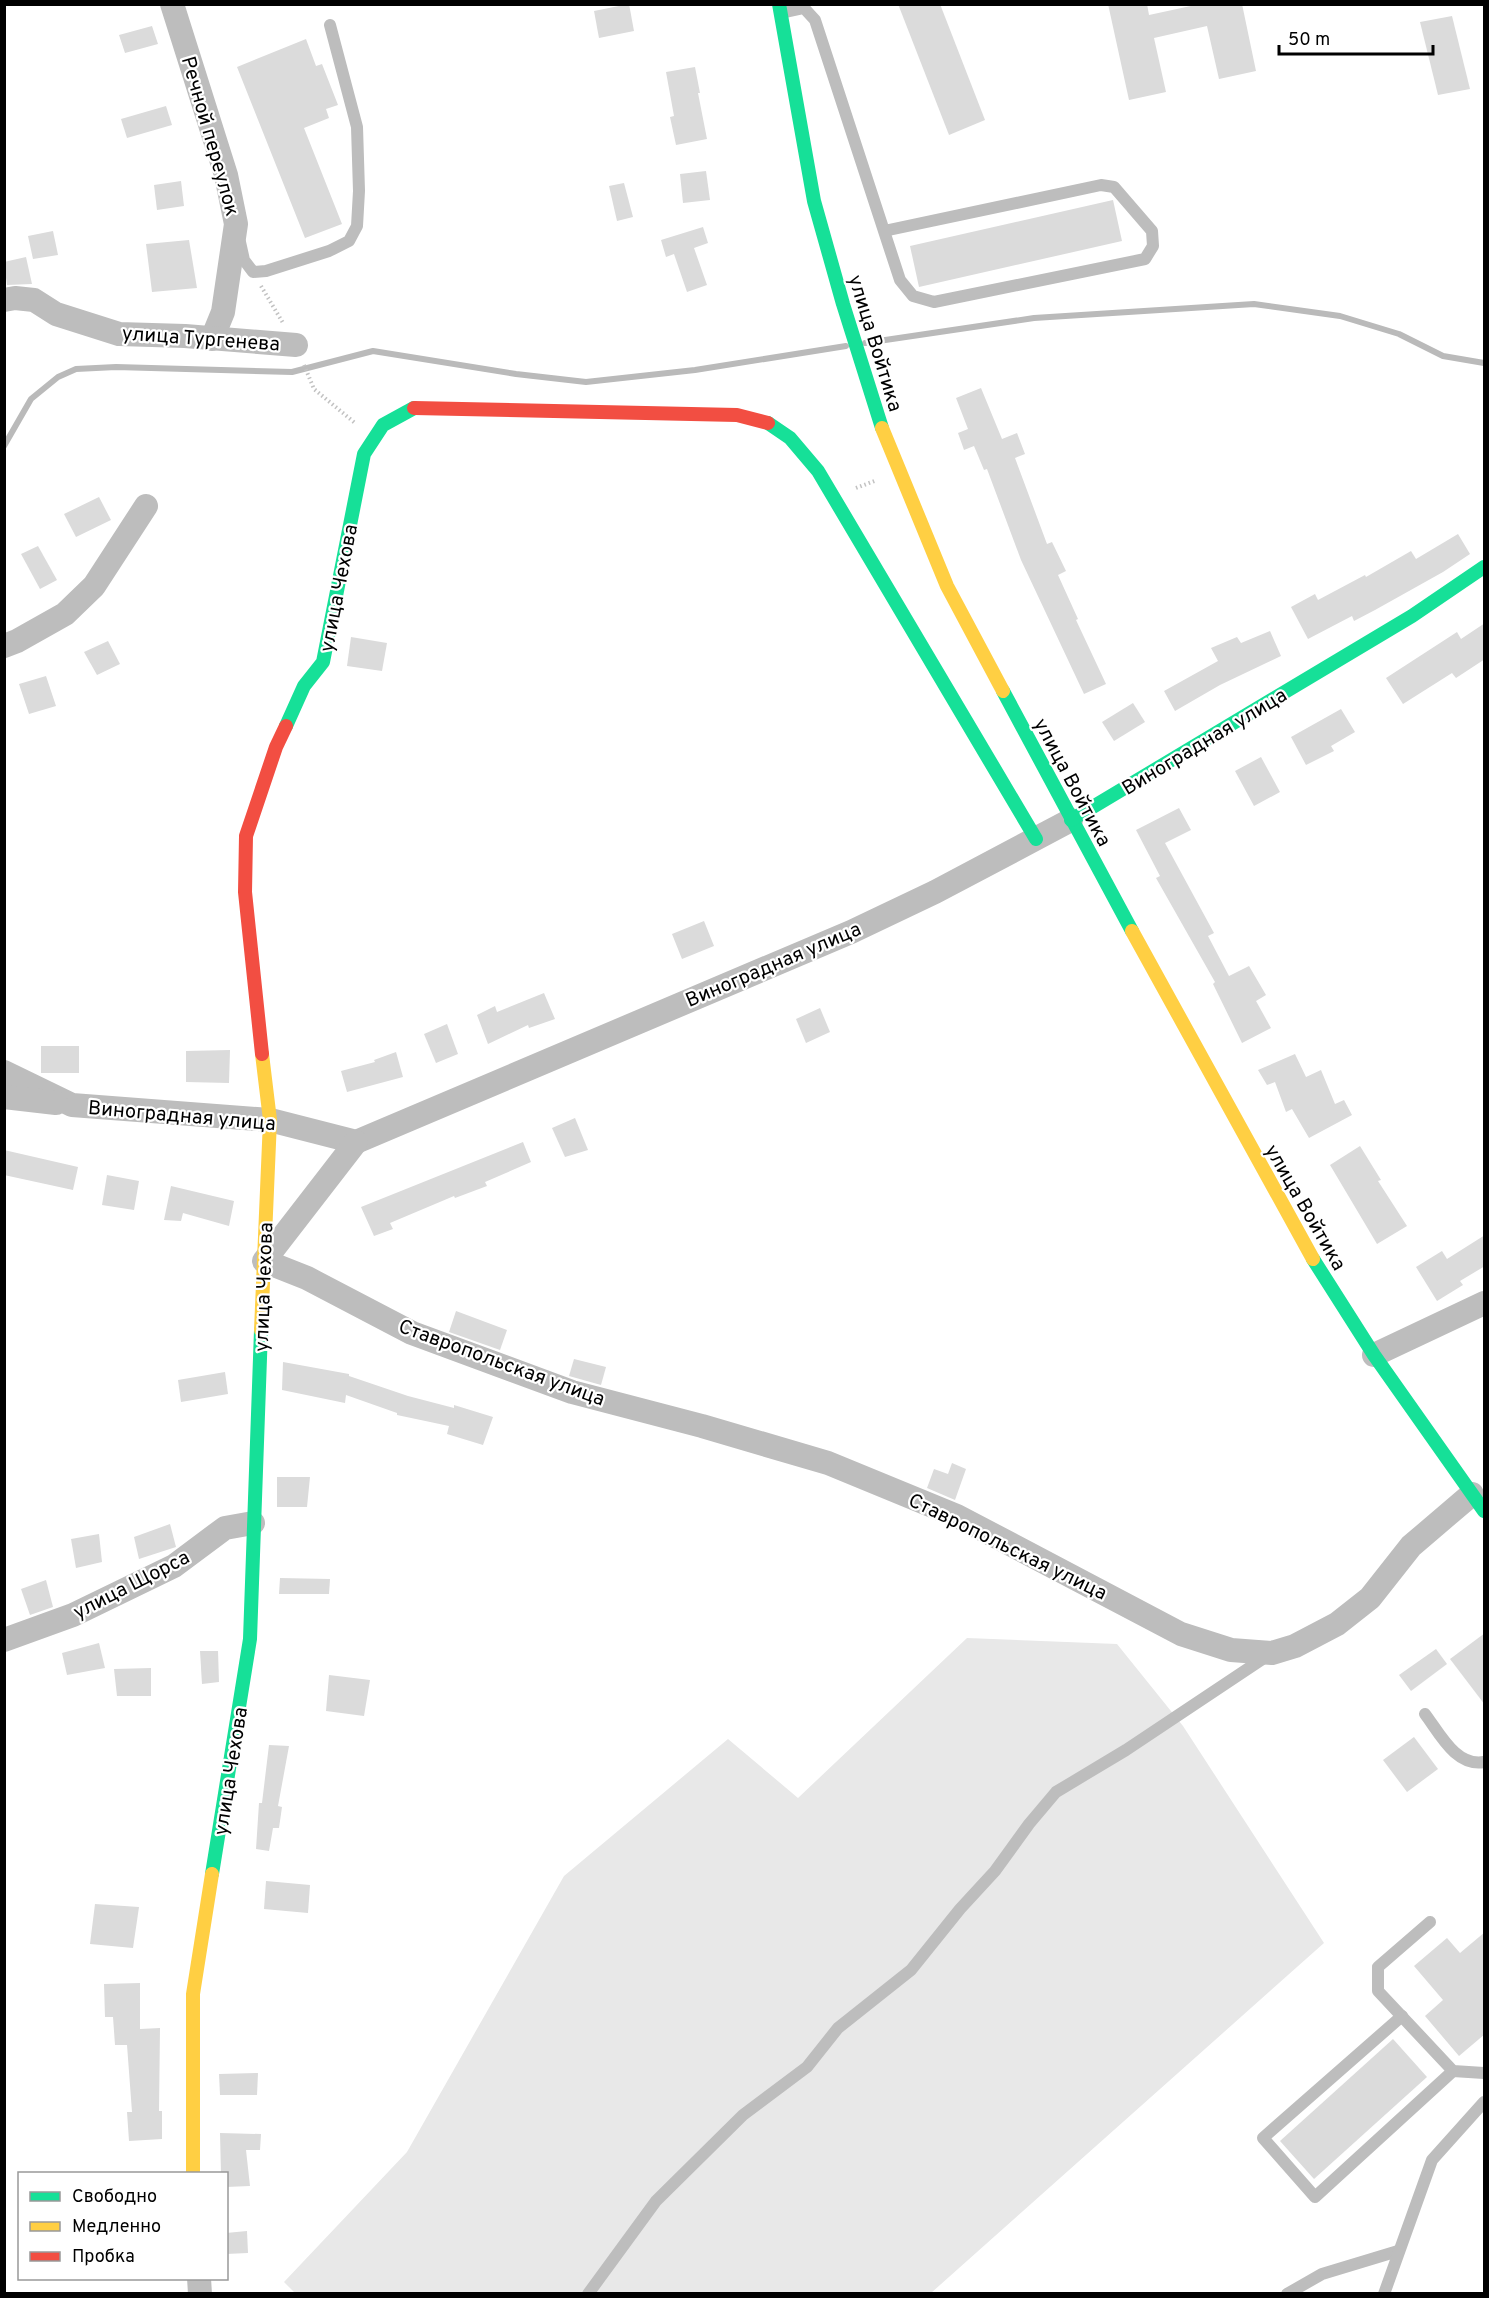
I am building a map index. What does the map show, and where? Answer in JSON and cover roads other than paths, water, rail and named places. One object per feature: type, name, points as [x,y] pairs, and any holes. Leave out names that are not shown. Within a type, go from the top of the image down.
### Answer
[{"type":"street","name":"Речной переулок","points":[[172,4],[226,175],[236,224],[223,312],[212,339]]},
{"type":"street","name":"улица Войтика","points":[[779,9],[814,201],[843,304],[884,435],[947,586],[1071,820],[1298,1234],[1374,1355],[1478,1503]]},
{"type":"street","name":"улица Тургенева","points":[[4,300],[15,298],[34,300],[56,314],[119,334],[296,345]]},
{"type":"street","name":"улица Чехова","points":[[193,2172],[193,1994],[250,1640],[270,1120],[245,892],[246,836],[276,747],[304,686],[323,662],[363,454],[383,425],[417,408],[737,415],[766,421],[790,438],[818,471],[1036,839]]},
{"type":"street","points":[[4,646],[17,642],[64,614],[94,586],[146,506]]},
{"type":"street","name":"Виноградная улица","points":[[4,1072],[72,1105],[270,1120],[356,1142],[851,932],[935,892],[1071,820],[1412,616],[1485,567]]},
{"type":"street","points":[[4,1097],[72,1105]]},
{"type":"street","points":[[264,1261],[356,1142]]},
{"type":"street","name":"Ставропольская улица","points":[[264,1261],[307,1278],[412,1333],[572,1392],[702,1426],[828,1463],[957,1516],[1181,1634],[1231,1650],[1272,1653],[1295,1646],[1337,1624],[1370,1598],[1411,1546],[1478,1503]]},
{"type":"street","points":[[1374,1355],[1485,1303]]},
{"type":"street","name":"улица Щорса","points":[[4,1640],[73,1615],[174,1566],[225,1528],[253,1523]]},
{"type":"lane","points":[[779,9],[804,8],[815,20],[900,280],[913,296],[934,302],[1145,259],[1153,246],[1152,231],[1114,187],[1101,185],[884,231]]},
{"type":"lane","points":[[236,224],[244,260],[253,272],[266,272],[329,251],[349,240],[357,226],[359,191],[356,169],[357,127],[330,25]]},
{"type":"lane","points":[[588,2294],[656,2201],[743,2115],[807,2067],[838,2028],[911,1970],[960,1909],[995,1871],[1029,1824],[1056,1792],[1126,1750],[1272,1653]]},
{"type":"lane","points":[[1425,1714],[1458,1757],[1473,1764],[1485,1762]]},
{"type":"lane","points":[[1430,1922],[1378,1967],[1378,1991],[1453,2071],[1485,2073]]},
{"type":"lane","points":[[1402,2016],[1263,2138],[1316,2197],[1453,2071]]},
{"type":"lane","points":[[1384,2294],[1432,2160],[1485,2102]]},
{"type":"lane","points":[[1287,2294],[1322,2274],[1398,2251]]},
{"type":"waterway","points":[[865,343],[1034,318],[1254,304],[1340,316],[1399,334],[1443,356],[1484,363]]},
{"type":"waterway","points":[[4,446],[31,399],[58,377],[76,369],[116,367],[292,372],[373,351],[516,374],[586,382],[695,370],[846,346]]}]
